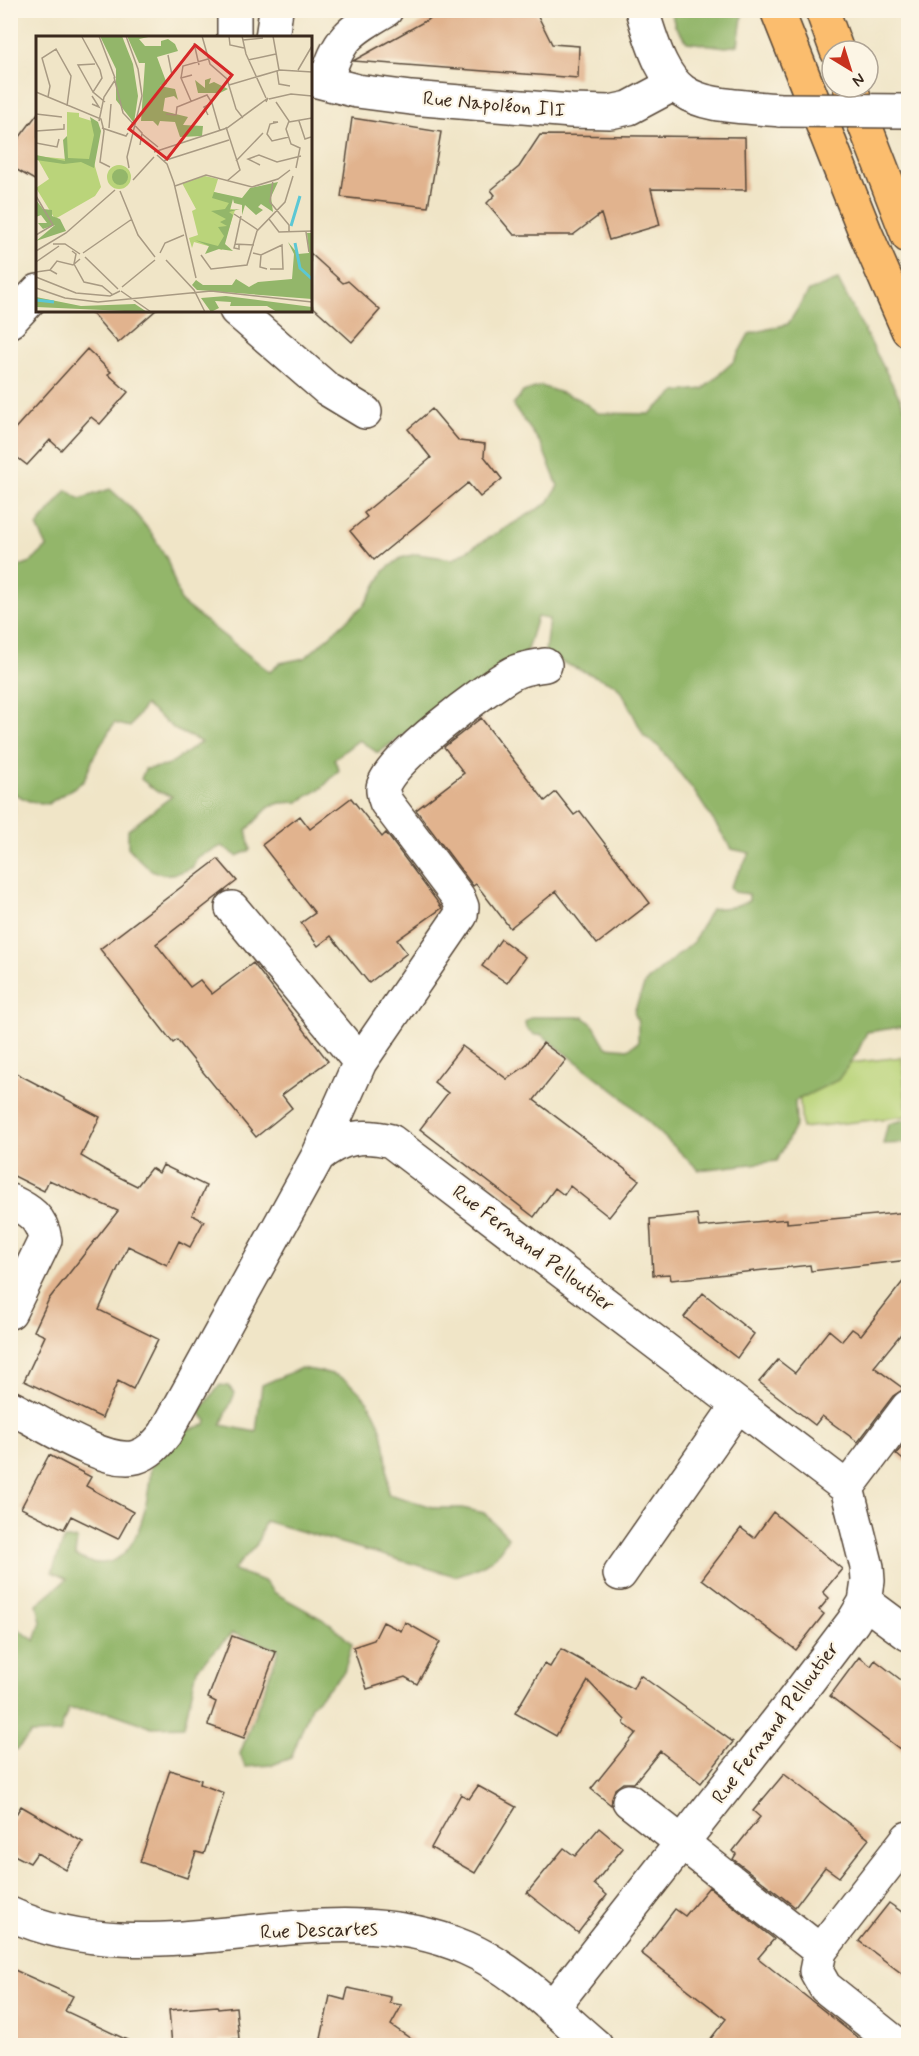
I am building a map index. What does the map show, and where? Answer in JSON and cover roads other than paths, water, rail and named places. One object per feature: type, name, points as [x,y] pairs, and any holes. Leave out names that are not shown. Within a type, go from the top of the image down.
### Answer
[{"type":"main road","points":[[777,10],[866,234],[909,330]]},
{"type":"main road","points":[[822,10],[833,39]]},
{"type":"main road","points":[[855,99],[909,236]]},
{"type":"street","points":[[234,10],[234,36]]},
{"type":"street","points":[[272,36],[276,10]]},
{"type":"street","points":[[318,81],[346,37],[387,10]]},
{"type":"street","points":[[642,10],[661,67],[681,93],[694,99],[729,106],[780,110],[907,111]]},
{"type":"street","name":"Rue Napoléon III","points":[[318,81],[357,91],[421,99],[610,112],[638,104],[674,84]]},
{"type":"street","points":[[10,321],[36,293]]},
{"type":"street","points":[[238,312],[327,389],[365,412]]},
{"type":"street","name":"Rue Fernand Pelloutier","points":[[10,1407],[109,1456],[134,1458],[156,1445],[177,1414],[318,1156],[360,1062],[456,925],[462,907],[458,897],[386,802],[382,788],[407,752],[502,680],[523,669],[545,665]]},
{"type":"street","points":[[232,908],[360,1062]]},
{"type":"street","name":"Rue Fernand Pelloutier","points":[[318,1156],[344,1140],[358,1136],[391,1141],[847,1488],[867,1567],[865,1602],[839,1641],[684,1843],[552,2008]]},
{"type":"street","points":[[10,1201],[36,1216],[44,1230],[45,1240],[10,1312]]},
{"type":"street","points":[[620,1575],[738,1405]]},
{"type":"street","points":[[847,1488],[909,1407]]},
{"type":"street","points":[[865,1602],[909,1635]]},
{"type":"street","points":[[630,1801],[820,1951]]},
{"type":"street","points":[[899,2046],[825,1987],[816,1971],[820,1951],[909,1838]]},
{"type":"street","name":"Rue Descartes","points":[[10,1914],[54,1931],[109,1940],[181,1938],[338,1927],[408,1931],[450,1942],[485,1958],[552,2008],[596,2046]]}]
